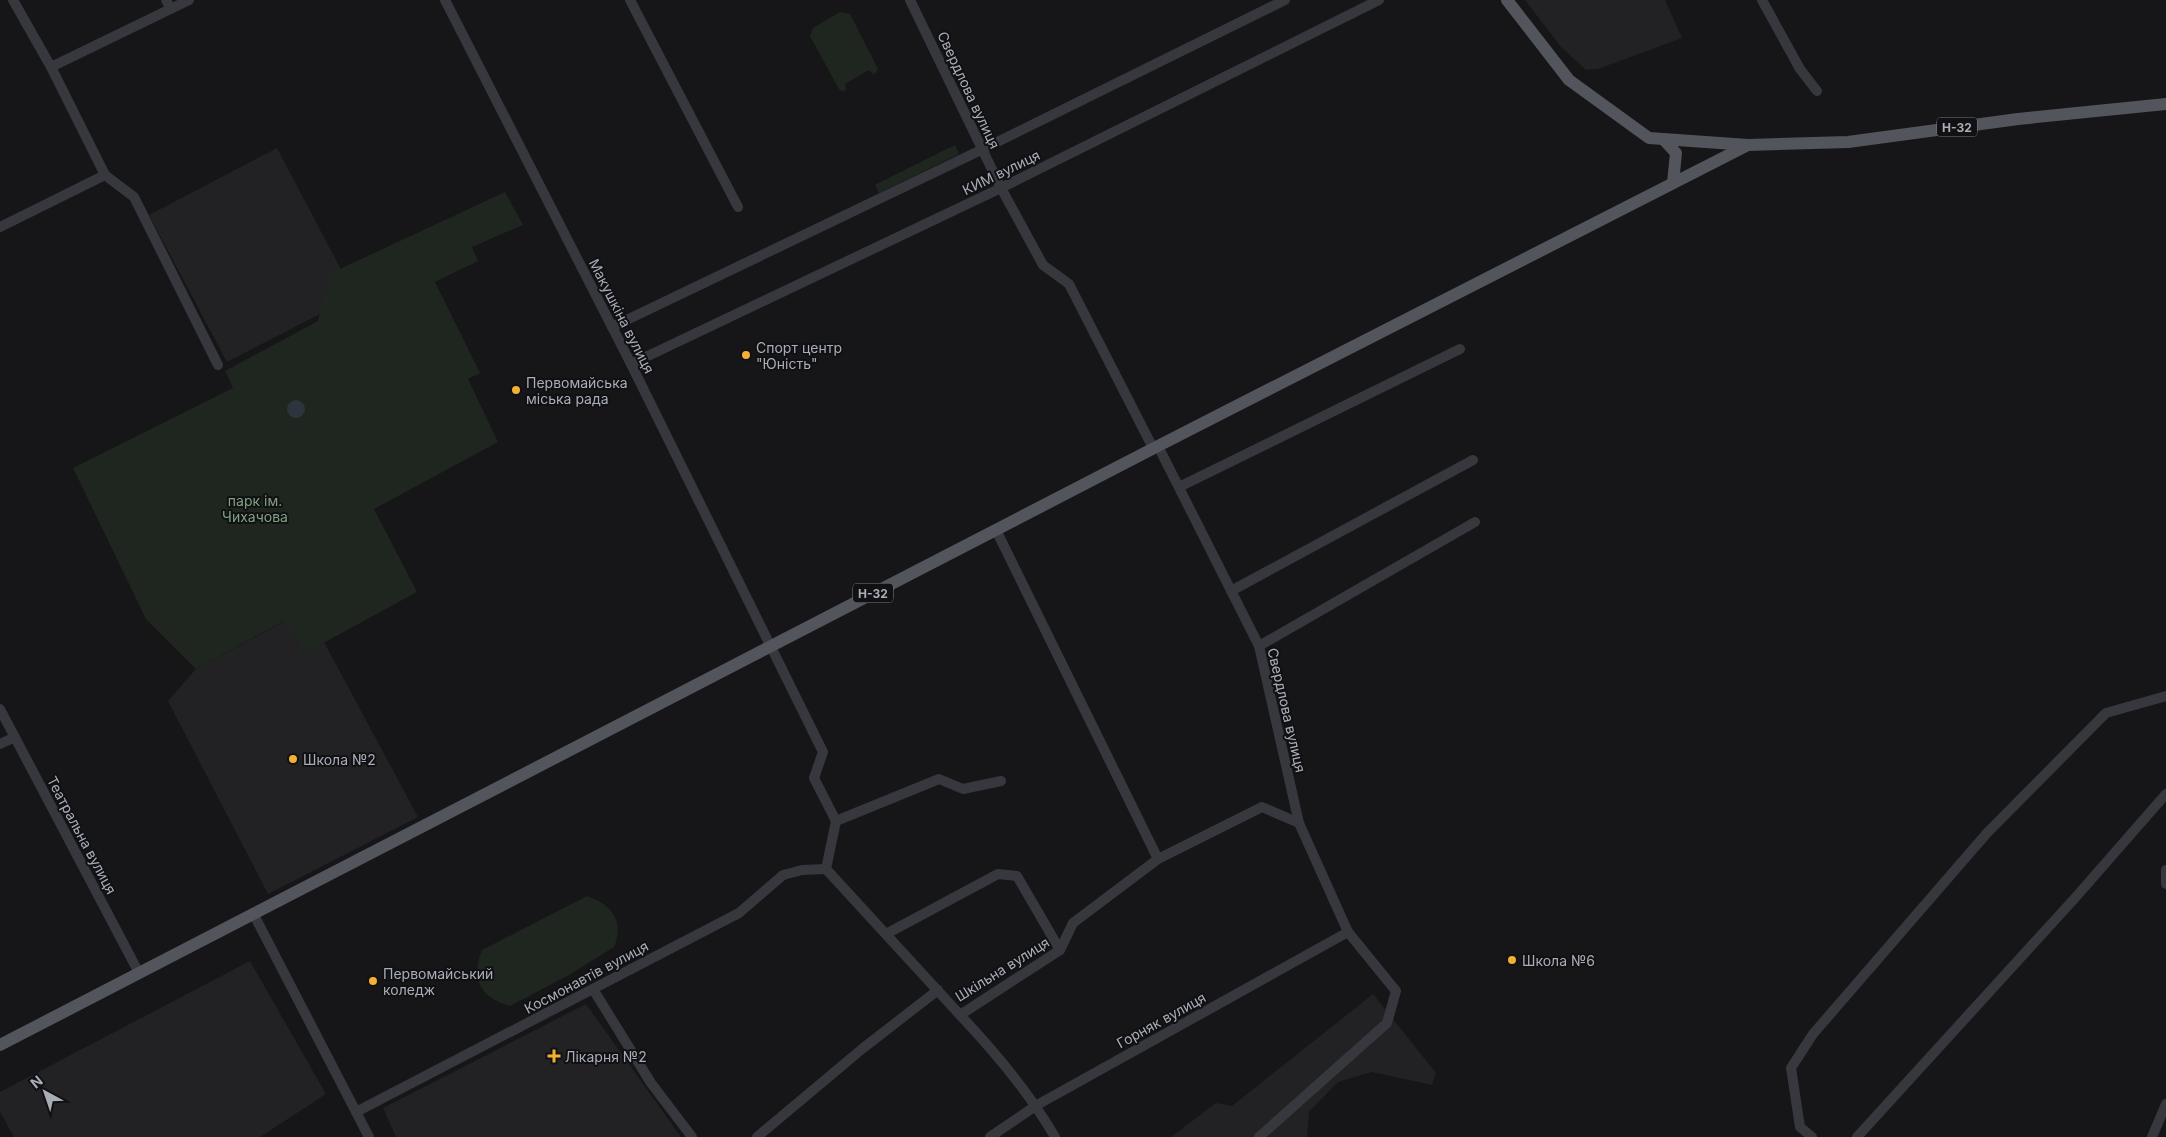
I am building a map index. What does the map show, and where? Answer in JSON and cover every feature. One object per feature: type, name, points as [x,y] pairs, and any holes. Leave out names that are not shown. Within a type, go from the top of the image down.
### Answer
[{"type":"main road","points":[[1507,0],[1569,80],[1649,138],[1748,145]]},
{"type":"main road","name":"Н-32","points":[[0,1045],[253,912],[1156,447],[1748,145],[1848,142],[2018,119],[2166,104]]},
{"type":"main road","points":[[1663,139],[1676,153],[1673,183]]},
{"type":"street","points":[[13,0],[51,67],[105,175],[134,197],[218,365]]},
{"type":"street","points":[[51,67],[168,4],[189,0]]},
{"type":"street","name":"Макушкіна вулиця","points":[[445,0],[631,364],[823,752],[814,778],[836,821]]},
{"type":"street","points":[[630,0],[738,207]]},
{"type":"street","name":"Свердлова вулиця","points":[[910,0],[936,50],[981,150],[1001,188],[1043,265],[1069,284],[1179,487],[1259,646],[1299,823],[1348,932],[1396,991],[1387,1023],[1260,1137]]},
{"type":"street","name":"КИМ вулиця","points":[[612,327],[981,150],[1285,0]]},
{"type":"street","name":"КИМ вулиця","points":[[631,364],[1001,188],[1379,0]]},
{"type":"street","points":[[1762,0],[1800,70],[1817,91]]},
{"type":"street","points":[[0,227],[105,175]]},
{"type":"street","points":[[1179,487],[1460,350]]},
{"type":"street","points":[[1231,591],[1473,460]]},
{"type":"street","points":[[1259,646],[1475,522]]},
{"type":"street","points":[[996,530],[1158,859]]},
{"type":"street","points":[[1812,1137],[1800,1127],[1791,1068],[1812,1034],[1987,833],[2106,713],[2166,696]]},
{"type":"street","name":"Театральна вулиця","points":[[0,709],[139,973]]},
{"type":"street","points":[[0,744],[14,737]]},
{"type":"street","points":[[938,990],[826,869],[836,821],[939,779],[963,789],[1001,781]]},
{"type":"street","points":[[1857,1137],[2075,898],[2166,794]]},
{"type":"street","name":"Шкільна вулиця","points":[[757,1137],[862,1049],[938,990],[960,1014],[1060,950],[1073,923],[1158,859],[1262,807],[1299,823]]},
{"type":"street","name":"Космонавтів вулиця","points":[[356,1112],[739,913],[782,875],[802,870],[826,869]]},
{"type":"street","points":[[2166,870],[2166,884]]},
{"type":"street","points":[[886,934],[998,874],[1017,876],[1060,950]]},
{"type":"street","points":[[253,912],[369,1137]]},
{"type":"street","name":"Горняк вулиця","points":[[990,1137],[1037,1104],[1348,932]]},
{"type":"street","points":[[593,989],[651,1084],[692,1137]]},
{"type":"street","points":[[960,1014],[1037,1104],[1055,1137]]},
{"type":"street","points":[[2152,1137],[2166,1104]]},
{"type":"shaded area","points":[[1525,0],[1665,0],[1682,38],[1598,69],[1586,70],[1561,47]]},
{"type":"shaded area","points":[[277,148],[355,296],[227,362],[149,215]]},
{"type":"shaded area","points":[[292,400],[300,400],[305,405],[303,416],[292,418],[287,413],[287,405]]},
{"type":"shaded area","name":"Школа №2","points":[[285,621],[305,652],[324,642],[418,817],[268,894],[168,701],[196,669]]},
{"type":"shaded area","points":[[250,961],[326,1094],[260,1137],[14,1137],[0,1112],[0,1092]]},
{"type":"shaded area","points":[[1373,994],[1436,1073],[1432,1085],[1372,1072],[1338,1082],[1309,1112],[1307,1137],[1171,1137],[1216,1103],[1232,1106]]},
{"type":"shaded area","name":"Лікарня №2","points":[[586,1004],[681,1137],[396,1137],[383,1108]]},
{"type":"green space","points":[[840,12],[850,14],[878,69],[874,75],[869,70],[845,84],[846,89],[843,92],[839,89],[810,36],[813,28]]},
{"type":"green space","points":[[955,145],[959,154],[879,193],[875,185]]},
{"type":"green space","name":"парк ім. Чихачова","points":[[505,192],[523,225],[472,247],[478,261],[435,282],[480,373],[468,379],[498,442],[374,509],[417,592],[305,653],[284,621],[196,669],[146,619],[73,468],[233,388],[225,371],[318,321],[329,274]]},
{"type":"green space","points":[[587,896],[596,899],[614,915],[618,929],[614,947],[569,975],[510,1006],[492,998],[485,992],[478,978],[477,970],[482,950]]},
{"type":"place","name":"Спорт центр \"Юність\"","points":[[746,355]]},
{"type":"place","name":"Первомайська міська рада","points":[[516,390]]},
{"type":"place","name":"Школа №2","points":[[293,759]]},
{"type":"place","name":"Школа №6","points":[[1512,960]]},
{"type":"place","name":"Первомайський коледж","points":[[373,981]]},
{"type":"place","name":"Лікарня №2","points":[[554,1056]]}]
